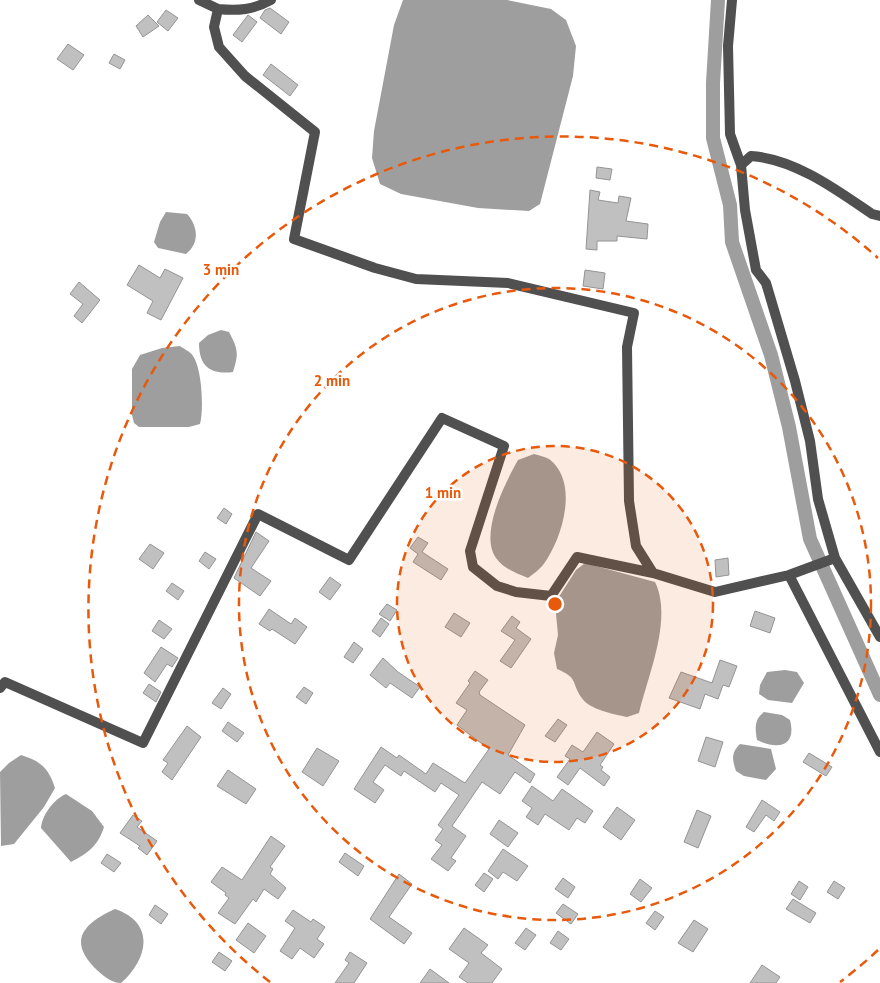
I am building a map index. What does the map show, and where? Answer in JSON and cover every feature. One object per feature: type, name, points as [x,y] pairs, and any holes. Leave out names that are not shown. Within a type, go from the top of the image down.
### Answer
[{"type":"street","points":[[199,0],[218,9],[239,11],[259,7],[272,0]]},
{"type":"street","points":[[732,0],[728,46],[730,134],[741,165],[745,210],[756,270],[766,283],[795,381],[810,441],[818,499],[835,558],[880,637]]},
{"type":"street","points":[[218,9],[214,27],[219,47],[245,76],[315,132],[294,239],[375,268],[416,279],[508,282],[634,314],[626,347],[629,501],[636,546],[653,573]]},
{"type":"street","points":[[741,165],[751,156],[762,157],[820,178],[872,214],[880,216]]},
{"type":"street","points":[[0,688],[5,682],[143,743],[258,514],[349,560],[442,418],[504,446],[470,551],[473,567],[497,586],[516,592],[551,596],[577,557],[653,573],[715,592],[789,575],[835,558]]},
{"type":"street","points":[[789,575],[880,752]]},
{"type":"shaded area","points":[[403,0],[507,0],[551,9],[566,20],[576,46],[573,76],[540,204],[529,211],[478,208],[401,194],[380,184],[372,158],[374,131],[394,25]]},
{"type":"shaded area","points":[[166,212],[187,214],[191,219],[196,234],[194,245],[186,254],[158,248],[154,242],[160,222]]},
{"type":"shaded area","points":[[221,330],[229,332],[236,347],[237,355],[233,372],[225,373],[212,370],[207,367],[201,358],[199,343],[208,335]]},
{"type":"shaded area","points":[[180,346],[192,355],[196,362],[202,399],[200,424],[189,427],[139,427],[134,423],[132,415],[132,369],[140,355],[162,348]]},
{"type":"shaded area","points":[[534,454],[549,459],[558,469],[564,482],[566,496],[561,527],[550,554],[543,565],[528,578],[499,562],[492,548],[490,536],[501,495],[518,460]]},
{"type":"shaded area","points":[[585,563],[655,582],[660,597],[660,630],[653,665],[639,713],[627,717],[602,711],[590,705],[581,697],[573,680],[557,669],[554,653],[558,635],[555,603],[576,570]]},
{"type":"shaded area","points":[[785,670],[797,672],[804,683],[792,703],[768,700],[759,694],[760,685],[767,672]]},
{"type":"shaded area","points":[[764,712],[782,715],[790,720],[791,736],[784,744],[772,745],[757,740],[756,724],[758,718]]},
{"type":"shaded area","points":[[740,744],[771,749],[776,769],[766,780],[744,776],[736,771],[733,756]]},
{"type":"shaded area","points":[[21,755],[39,763],[47,771],[55,788],[44,807],[14,844],[1,846],[0,772]]},
{"type":"shaded area","points":[[66,794],[92,811],[104,827],[102,834],[92,848],[71,862],[41,828],[49,808]]},
{"type":"shaded area","points":[[115,909],[128,915],[137,923],[142,932],[144,942],[142,953],[137,963],[121,983],[106,977],[88,961],[81,943],[82,935],[94,921]]},
{"type":"building","points":[[270,8],[289,22],[281,34],[260,18],[265,10]]},
{"type":"building","points":[[166,10],[178,18],[168,31],[157,22]]},
{"type":"building","points":[[148,15],[159,26],[143,37],[136,26]]},
{"type":"building","points":[[248,15],[257,22],[242,42],[233,35]]},
{"type":"building","points":[[68,44],[84,55],[73,70],[57,59]]},
{"type":"building","points":[[114,54],[125,60],[120,69],[109,63]]},
{"type":"building","points":[[271,64],[298,85],[290,96],[263,75]]},
{"type":"building","points":[[597,167],[612,169],[610,180],[596,178]]},
{"type":"building","points":[[590,190],[600,192],[598,200],[618,203],[619,196],[631,198],[626,221],[648,224],[647,239],[617,236],[617,241],[597,241],[597,250],[586,249]]},
{"type":"building","points":[[139,265],[160,278],[165,269],[183,278],[161,320],[147,313],[153,301],[127,285]]},
{"type":"building","points":[[585,270],[605,273],[603,289],[583,286]]},
{"type":"building","points":[[79,282],[100,300],[82,323],[74,316],[83,304],[70,294]]},
{"type":"building","points":[[224,508],[232,514],[226,524],[217,518]]},
{"type":"building","points":[[256,532],[269,541],[251,568],[271,581],[260,596],[234,578]]},
{"type":"building","points":[[418,537],[428,543],[422,552],[448,569],[441,580],[413,562],[418,554],[410,548]]},
{"type":"building","points":[[150,544],[164,553],[153,569],[139,559]]},
{"type":"building","points":[[205,552],[216,559],[209,569],[199,561]]},
{"type":"building","points":[[728,558],[729,575],[716,577],[715,560]]},
{"type":"building","points":[[330,577],[341,585],[330,600],[319,592]]},
{"type":"building","points":[[172,583],[184,591],[178,600],[166,591]]},
{"type":"building","points":[[387,604],[397,610],[390,621],[379,614]]},
{"type":"building","points":[[269,609],[291,624],[295,618],[307,627],[295,644],[272,629],[270,631],[259,624]]},
{"type":"building","points":[[755,611],[775,618],[770,633],[750,626]]},
{"type":"building","points":[[454,613],[470,623],[461,637],[445,627]]},
{"type":"building","points":[[512,616],[520,622],[516,628],[531,639],[511,668],[500,661],[515,640],[501,631]]},
{"type":"building","points":[[381,618],[389,624],[380,637],[372,631]]},
{"type":"building","points":[[159,620],[172,629],[164,639],[152,631]]},
{"type":"building","points":[[354,642],[363,649],[353,663],[344,657]]},
{"type":"building","points":[[161,647],[178,658],[172,667],[167,664],[155,682],[144,673]]},
{"type":"building","points":[[383,658],[398,672],[420,687],[412,698],[390,683],[386,688],[370,675]]},
{"type":"building","points":[[720,660],[737,666],[729,687],[723,685],[718,699],[705,694],[700,709],[669,698],[681,672],[712,683]]},
{"type":"building","points":[[475,671],[488,680],[479,692],[480,695],[525,725],[508,755],[535,774],[530,783],[515,772],[500,794],[482,782],[452,826],[466,836],[451,858],[456,861],[448,871],[431,859],[442,845],[435,840],[443,829],[438,825],[459,795],[441,783],[435,792],[404,771],[401,776],[385,765],[373,782],[384,790],[375,803],[354,789],[381,747],[397,758],[399,755],[426,774],[433,763],[465,783],[489,749],[457,725],[467,710],[456,703],[470,683],[468,681]]},
{"type":"building","points":[[149,684],[161,692],[156,702],[143,693]]},
{"type":"building","points":[[304,687],[313,693],[306,704],[296,697]]},
{"type":"building","points":[[223,688],[231,694],[221,709],[212,703]]},
{"type":"building","points":[[558,719],[567,725],[555,742],[545,736]]},
{"type":"building","points":[[228,722],[244,733],[237,742],[222,731]]},
{"type":"building","points":[[187,726],[201,737],[172,780],[162,772],[168,763],[163,760]]},
{"type":"building","points":[[597,732],[614,744],[600,765],[603,767],[601,770],[610,777],[604,786],[580,768],[568,785],[557,777],[570,759],[565,756],[572,745],[583,752]]},
{"type":"building","points":[[706,737],[723,742],[715,767],[698,761]]},
{"type":"building","points":[[317,748],[339,761],[323,786],[302,772]]},
{"type":"building","points":[[809,753],[832,767],[826,776],[803,762]]},
{"type":"building","points":[[228,770],[256,789],[246,804],[217,786]]},
{"type":"building","points":[[532,786],[553,801],[562,789],[593,811],[585,823],[577,818],[569,830],[545,814],[538,825],[526,817],[532,808],[522,801]]},
{"type":"building","points":[[762,800],[780,812],[774,821],[766,815],[754,832],[746,827]]},
{"type":"building","points":[[617,807],[635,820],[621,840],[603,827]]},
{"type":"building","points":[[697,810],[711,816],[698,848],[684,842]]},
{"type":"building","points":[[133,815],[142,821],[137,827],[157,841],[147,855],[138,848],[140,846],[120,833]]},
{"type":"building","points":[[499,820],[518,833],[508,847],[490,834]]},
{"type":"building","points":[[271,836],[285,846],[270,867],[273,869],[270,874],[286,888],[278,899],[264,889],[256,902],[253,899],[235,924],[218,913],[229,898],[225,895],[226,893],[211,882],[222,867],[242,880]]},
{"type":"building","points":[[503,849],[528,866],[517,881],[503,872],[498,879],[488,871]]},
{"type":"building","points":[[345,853],[364,866],[358,876],[339,862]]},
{"type":"building","points":[[107,854],[121,863],[114,872],[101,863]]},
{"type":"building","points":[[484,873],[493,879],[484,892],[475,885]]},
{"type":"building","points":[[399,874],[412,884],[389,917],[412,933],[404,944],[370,919]]},
{"type":"building","points":[[563,878],[575,887],[568,898],[555,889]]},
{"type":"building","points":[[640,879],[652,888],[641,902],[630,894]]},
{"type":"building","points":[[799,881],[808,887],[800,900],[791,894]]},
{"type":"building","points":[[834,881],[845,888],[838,899],[827,892]]},
{"type":"building","points":[[793,899],[816,913],[810,923],[786,909]]},
{"type":"building","points":[[563,904],[578,914],[571,924],[556,913]]},
{"type":"building","points":[[155,905],[168,914],[161,924],[149,915]]},
{"type":"building","points":[[293,910],[311,922],[313,919],[325,927],[317,939],[324,944],[314,958],[300,948],[292,959],[280,951],[295,928],[285,921]]},
{"type":"building","points":[[655,911],[664,917],[655,930],[646,923]]},
{"type":"building","points":[[694,920],[708,929],[693,952],[678,943]]},
{"type":"building","points":[[248,923],[266,936],[254,953],[236,940]]},
{"type":"building","points":[[464,928],[488,945],[481,953],[502,969],[492,983],[468,983],[459,977],[469,963],[449,949]]},
{"type":"building","points":[[526,928],[536,935],[525,950],[515,943]]},
{"type":"building","points":[[558,931],[569,939],[561,950],[550,943]]},
{"type":"building","points":[[219,952],[232,961],[225,971],[212,962]]},
{"type":"building","points":[[350,952],[367,963],[354,983],[335,983],[349,963],[345,960]]},
{"type":"building","points":[[762,965],[780,977],[776,983],[750,983]]},
{"type":"building","points":[[430,969],[449,983],[420,983]]},
{"type":"waterway","points":[[718,0],[713,83],[713,138],[730,205],[732,242],[771,355],[789,427],[810,539],[880,695]]}]
